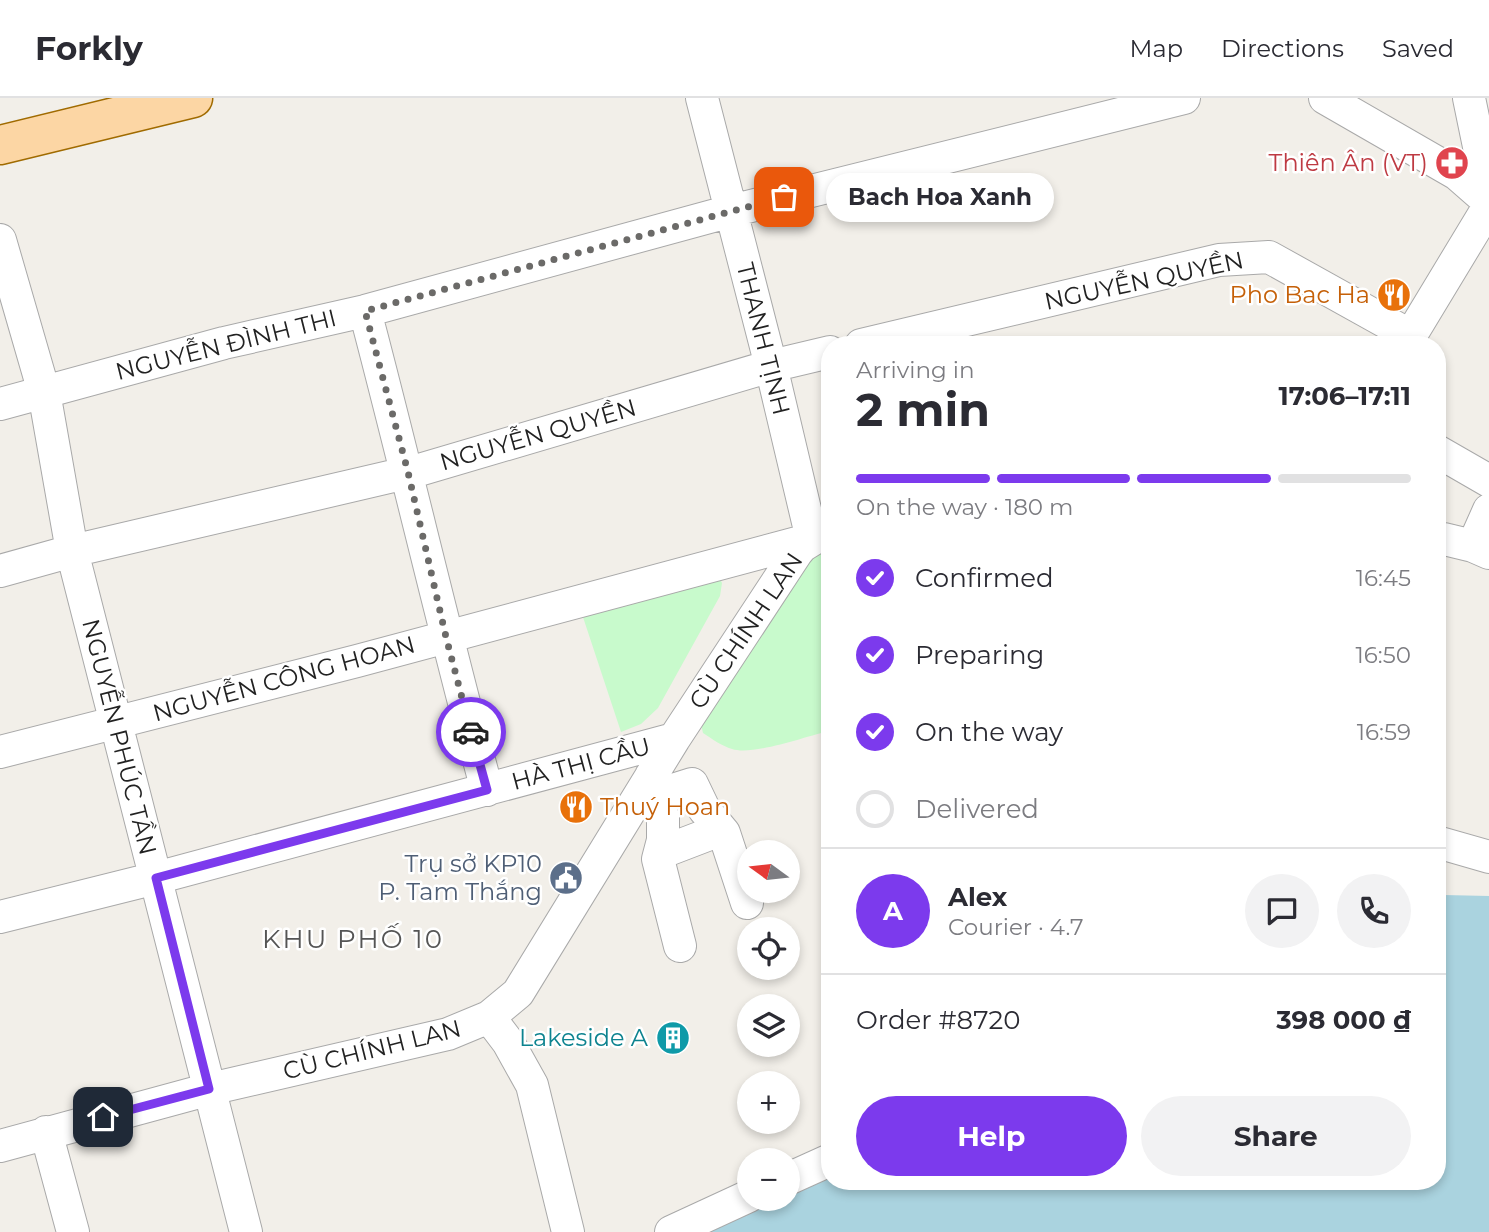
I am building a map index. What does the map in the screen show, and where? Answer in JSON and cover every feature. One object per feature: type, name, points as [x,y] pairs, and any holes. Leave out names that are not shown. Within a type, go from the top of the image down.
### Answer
[{"type":"main road","points":[[0,145],[193,98]]},
{"type":"street","name":"THANH TỊNH","points":[[702,98],[771,366],[821,536]]},
{"type":"street","name":"NGUYỄN ĐÌNH THI","points":[[0,404],[224,343],[365,311],[731,211],[1184,98]]},
{"type":"street","points":[[1325,98],[1457,174],[1489,204],[1410,336]]},
{"type":"street","points":[[1469,98],[1489,195]]},
{"type":"street","name":"NGUYỄN PHÚC TẦN","points":[[0,240],[44,392],[72,551],[246,1232]]},
{"type":"street","name":"NGUYỄN QUYỀN","points":[[899,336],[1219,260],[1269,257],[1401,336]]},
{"type":"street","points":[[365,311],[487,790]]},
{"type":"street","name":"NGUYỄN QUYỀN","points":[[0,571],[72,551],[408,472],[771,366],[821,354]]},
{"type":"street","points":[[1446,456],[1489,481]]},
{"type":"street","points":[[1469,546],[1489,510]]},
{"type":"street","name":"NGUYỄN CÔNG HOAN","points":[[0,752],[446,637],[821,536]]},
{"type":"street","name":"CÙ CHÍNH LAN","points":[[0,1146],[209,1089],[448,1034],[489,1017],[518,993],[654,786],[674,739],[797,552],[821,536]]},
{"type":"street","name":"HÀ THỊ CẦU","points":[[0,917],[156,878],[674,739]]},
{"type":"street","points":[[680,946],[658,859],[663,840],[663,817],[654,786],[692,784],[704,808],[724,833],[737,873]]},
{"type":"street","points":[[660,853],[720,830]]},
{"type":"street","points":[[1446,845],[1489,857]]},
{"type":"street","points":[[489,1017],[508,1042],[532,1085],[568,1232]]},
{"type":"street","points":[[46,1132],[73,1232]]},
{"type":"street","points":[[800,1174],[821,1164]]},
{"type":"street","points":[[671,1232],[737,1202]]},
{"type":"green space","points":[[821,548],[821,733],[753,750],[732,749],[703,733],[701,724],[787,575]]},
{"type":"green space","points":[[716,571],[722,583],[720,596],[658,708],[641,724],[621,732],[578,602]]},
{"type":"water","points":[[1446,895],[1489,896],[1489,1232],[688,1232],[737,1210],[800,1211],[800,1183],[821,1174],[821,1190],[1446,1190]]},
{"type":"way so far","points":[[471,732],[408,472],[365,311],[784,197]]},
{"type":"place","name":"Thiên Ân (VT)","points":[[1452,163]]},
{"type":"place","name":"Bach Hoa Xanh","points":[[784,197]]},
{"type":"place","name":"Pho Bac Ha","points":[[1394,295]]},
{"type":"place","name":"Thuý Hoan","points":[[576,807]]},
{"type":"place","name":"Trụ sở KP10 P. Tam Thắng","points":[[566,878]]},
{"type":"place","name":"Lakeside A","points":[[673,1038]]},
{"type":"district","name":"KHU PHỐ 10","points":[[353,939]]},
{"type":"route","points":[[103,1117],[209,1089],[156,878],[487,790],[471,732]]}]
